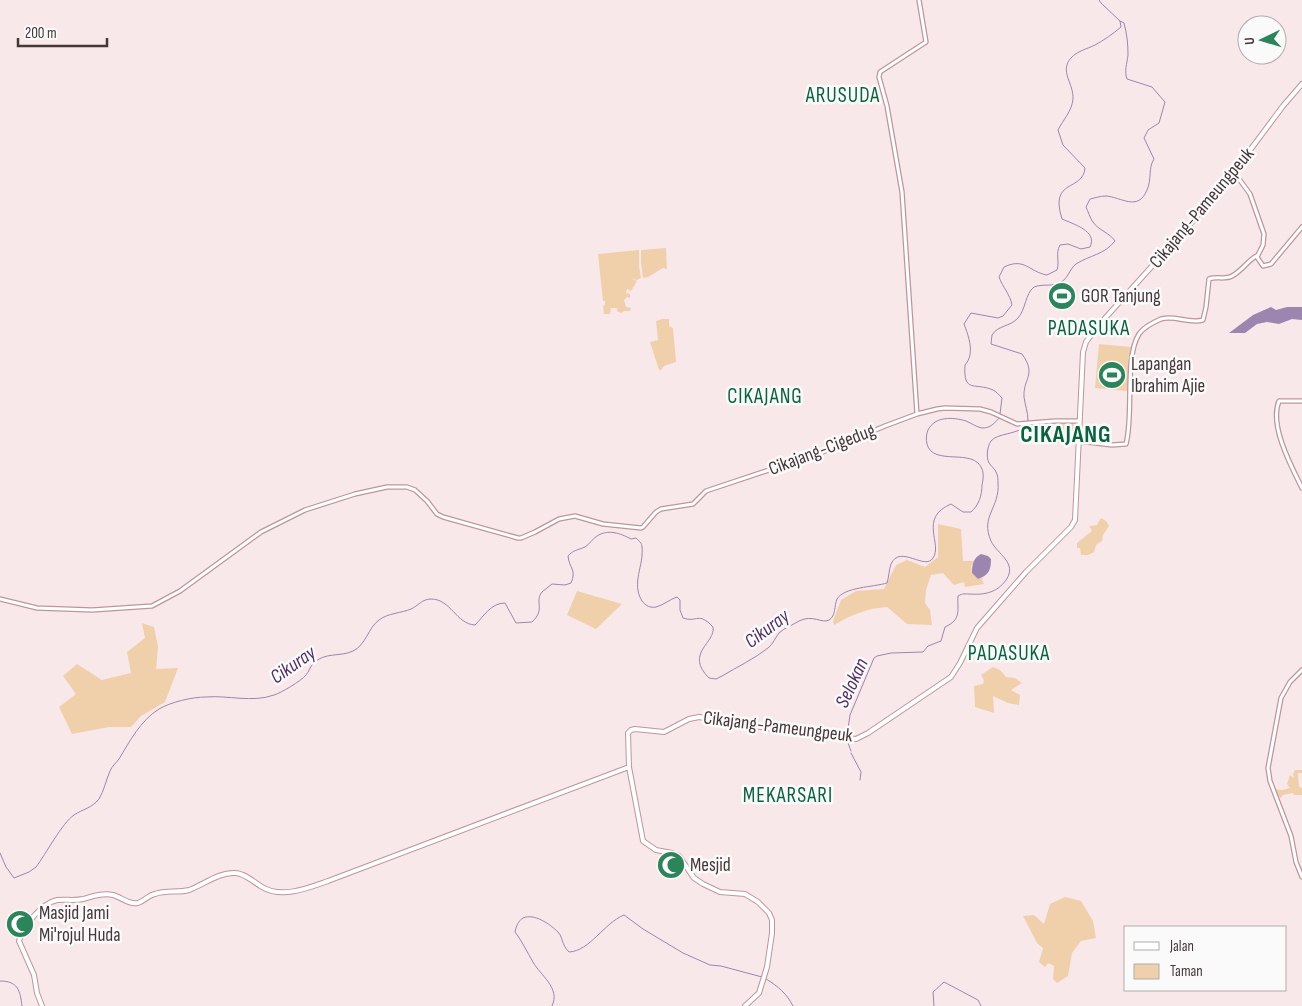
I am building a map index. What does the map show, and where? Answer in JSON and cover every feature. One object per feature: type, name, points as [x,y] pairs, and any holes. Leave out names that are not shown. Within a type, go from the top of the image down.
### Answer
[{"type":"main road","name":"Cikajang-Pameungpeuk","points":[[629,767],[627,740],[630,731],[636,729],[666,732],[693,718],[846,739],[858,738],[951,677],[977,628],[1026,572],[1071,527],[1076,518],[1079,421],[1083,352],[1086,342],[1098,326],[1199,215],[1302,84]]},
{"type":"main road","points":[[42,1006],[37,994],[34,975],[19,941],[36,914],[50,902],[76,900],[105,894],[114,895],[130,903],[136,903],[155,894],[183,891],[223,874],[234,873],[243,875],[268,890],[285,892],[297,890],[328,881],[629,767],[643,841],[656,850],[679,856],[694,878],[702,884],[720,892],[745,894],[758,902],[769,913],[772,920],[772,933],[766,972],[759,993],[746,1006]]},
{"type":"street","points":[[917,414],[902,192],[887,106],[879,77],[880,72],[888,66],[926,42],[919,0]]},
{"type":"street","points":[[1078,440],[1112,445],[1126,444],[1133,353],[1138,335],[1146,327],[1164,318],[1190,321],[1203,320],[1209,280],[1234,275],[1258,255],[1263,245],[1264,234],[1250,194],[1234,172]]},
{"type":"street","points":[[1258,255],[1263,266],[1271,264],[1302,228]]},
{"type":"street","points":[[1302,401],[1279,401],[1277,412],[1280,440],[1302,488]]},
{"type":"street","name":"Cikajang-Cigedug","points":[[0,600],[44,609],[92,610],[152,606],[180,591],[261,532],[305,510],[355,494],[388,487],[407,487],[415,490],[437,514],[443,517],[518,538],[536,532],[559,519],[578,516],[603,524],[632,528],[643,527],[661,509],[693,504],[706,491],[820,453],[917,414],[945,408],[968,408],[980,409],[1017,424],[1079,421]]},
{"type":"street","points":[[1302,670],[1290,682],[1281,698],[1268,768],[1271,786],[1291,836],[1296,862],[1302,877]]},
{"type":"green space","points":[[666,248],[667,269],[663,268],[643,278],[641,250]]},
{"type":"green space","points":[[639,250],[641,278],[637,280],[630,278],[637,281],[631,291],[627,289],[626,293],[630,294],[630,298],[627,297],[624,300],[626,307],[631,308],[630,311],[621,313],[617,311],[617,308],[611,308],[610,314],[604,314],[603,306],[605,301],[603,301],[598,254]]},
{"type":"green space","points":[[669,319],[669,326],[673,328],[676,362],[659,370],[650,342],[658,340],[656,321]]},
{"type":"green space","name":"Lapangan Ibrahim Ajie","points":[[1099,344],[1131,347],[1127,391],[1095,388]]},
{"type":"green space","points":[[1056,423],[1076,423],[1076,444],[1055,443]]},
{"type":"green space","points":[[1101,518],[1109,526],[1103,535],[1102,541],[1096,545],[1094,552],[1088,555],[1081,555],[1080,548],[1077,548],[1077,543],[1092,531],[1089,526],[1097,525]]},
{"type":"green space","points":[[938,524],[961,529],[963,561],[974,561],[971,566],[972,573],[978,579],[983,578],[984,584],[965,587],[964,582],[954,585],[943,573],[931,575],[926,590],[925,603],[930,610],[932,625],[907,624],[887,607],[860,613],[834,625],[833,621],[841,600],[856,591],[884,589],[896,565],[907,560],[925,567],[938,557]]},
{"type":"green space","points":[[577,591],[622,604],[596,629],[567,615]]},
{"type":"green space","points":[[142,623],[154,627],[158,647],[156,669],[178,668],[165,702],[141,716],[131,727],[109,727],[72,734],[59,707],[76,694],[63,676],[77,664],[102,680],[131,673],[127,652],[145,638]]},
{"type":"green space","points":[[993,667],[1000,670],[1006,677],[1015,678],[1022,683],[1011,690],[1020,695],[1019,705],[1008,703],[993,696],[994,713],[975,707],[974,686],[983,684],[984,680],[981,675]]},
{"type":"green space","points":[[1295,770],[1302,770],[1302,773],[1298,773],[1299,787],[1302,788],[1302,795],[1294,795],[1293,793],[1283,795],[1281,798],[1276,795],[1273,789],[1283,790],[1290,788],[1287,784],[1290,775],[1294,778]]},
{"type":"green space","points":[[1065,897],[1081,901],[1093,921],[1096,938],[1081,941],[1072,953],[1068,976],[1057,983],[1053,979],[1054,966],[1048,963],[1045,967],[1039,962],[1043,948],[1037,943],[1023,916],[1034,915],[1044,924],[1050,904]]},
{"type":"shaded area","points":[[1271,307],[1276,310],[1287,307],[1302,307],[1302,320],[1292,319],[1279,324],[1267,322],[1257,324],[1245,333],[1229,333],[1253,315]]},
{"type":"shaded area","points":[[981,554],[991,559],[991,566],[985,576],[978,579],[972,573],[972,567],[975,560]]},
{"type":"waterway","name":"Cikuray","points":[[1000,414],[1002,398],[998,393],[987,388],[968,384],[966,380],[965,365],[970,356],[970,351],[964,324],[971,313],[998,318],[1003,316],[1012,305],[999,277],[1004,267],[1011,264],[1022,264],[1047,275],[1057,270],[1060,245],[1068,244],[1081,249],[1090,247],[1092,241],[1088,232],[1062,219],[1059,206],[1060,197],[1063,191],[1079,180],[1085,168],[1063,145],[1058,130],[1069,111],[1073,99],[1066,68],[1071,58],[1121,27],[1120,21],[1099,0]]},
{"type":"waterway","name":"Selokan","points":[[1028,421],[1024,397],[1029,372],[1026,361],[1022,354],[991,344],[992,335],[997,329],[1018,318],[1034,287],[1054,285],[1061,282],[1076,264],[1102,252],[1115,241],[1095,225],[1092,220],[1086,207],[1090,199],[1106,196],[1134,202],[1143,197],[1148,186],[1154,159],[1144,138],[1148,130],[1159,123],[1165,102],[1152,87],[1127,79],[1127,39],[1124,23],[1120,21]]},
{"type":"waterway","name":"Cikuray","points":[[0,853],[6,867],[14,878],[36,867],[69,819],[99,799],[112,768],[131,738],[146,719],[164,706],[194,698],[249,699],[277,694],[303,678],[313,664],[323,657],[353,651],[361,645],[375,623],[391,614],[411,609],[428,599],[444,603],[468,624],[475,625],[496,605],[505,603],[516,623],[532,622],[538,613],[539,599],[542,592],[552,584],[565,585],[571,583],[573,572],[568,556],[574,551],[585,547],[597,536],[605,533],[610,532],[631,539],[636,538],[641,543],[642,554],[638,588],[642,601],[645,604],[650,607],[656,607],[677,597],[680,600],[680,610],[683,618],[701,618],[713,627],[713,633],[700,655],[700,662],[702,669],[709,678],[716,679],[763,652],[781,631],[799,621],[809,618],[823,621],[829,620],[834,613],[837,599],[846,592],[887,583],[890,566],[900,556],[924,562],[933,558],[935,552],[933,524],[936,516],[941,510],[951,504],[963,512],[971,512],[980,500],[983,475],[978,463],[971,459],[937,455],[931,451],[927,444],[928,430],[935,422],[950,418],[966,421],[983,428],[990,426],[999,418]]},
{"type":"waterway","name":"Selokan","points":[[847,736],[850,715],[874,658],[891,653],[923,652],[928,646],[941,641],[945,627],[956,618],[958,614],[958,596],[990,592],[999,588],[1006,580],[1010,569],[991,541],[988,532],[989,518],[998,492],[998,478],[997,473],[988,461],[987,452],[994,438],[1018,431],[1028,425]]},
{"type":"waterway","name":"Selokan","points":[[847,740],[851,751]]},
{"type":"waterway","name":"Selokan","points":[[851,753],[861,772],[860,780]]},
{"type":"waterway","points":[[552,1006],[554,999],[552,988],[536,967],[515,932],[523,918],[537,918],[551,926],[560,934],[569,952],[584,947],[610,924],[624,915],[683,953],[710,965],[762,977]]},
{"type":"waterway","points":[[766,979],[782,991],[793,1006]]},
{"type":"waterway","points":[[0,981],[11,983],[17,988],[22,1006]]},
{"type":"waterway","points":[[934,1006],[933,992],[944,982],[978,1000],[981,1006]]},
{"type":"place","name":"GOR Tanjung","points":[[1062,296]]},
{"type":"place","name":"Lapangan Ibrahim Ajie","points":[[1112,375]]},
{"type":"place","name":"Mesjid","points":[[671,865]]},
{"type":"place","name":"Masjid Jami Mi'rojul Huda","points":[[20,924]]},
{"type":"district","name":"ARUSUDA","points":[[843,95]]},
{"type":"district","name":"PADASUKA","points":[[1089,328]]},
{"type":"district","name":"CIKAJANG","points":[[765,396]]},
{"type":"district","name":"CIKAJANG","points":[[1066,434]]},
{"type":"district","name":"PADASUKA","points":[[1009,653]]},
{"type":"district","name":"MEKARSARI","points":[[788,795]]}]
